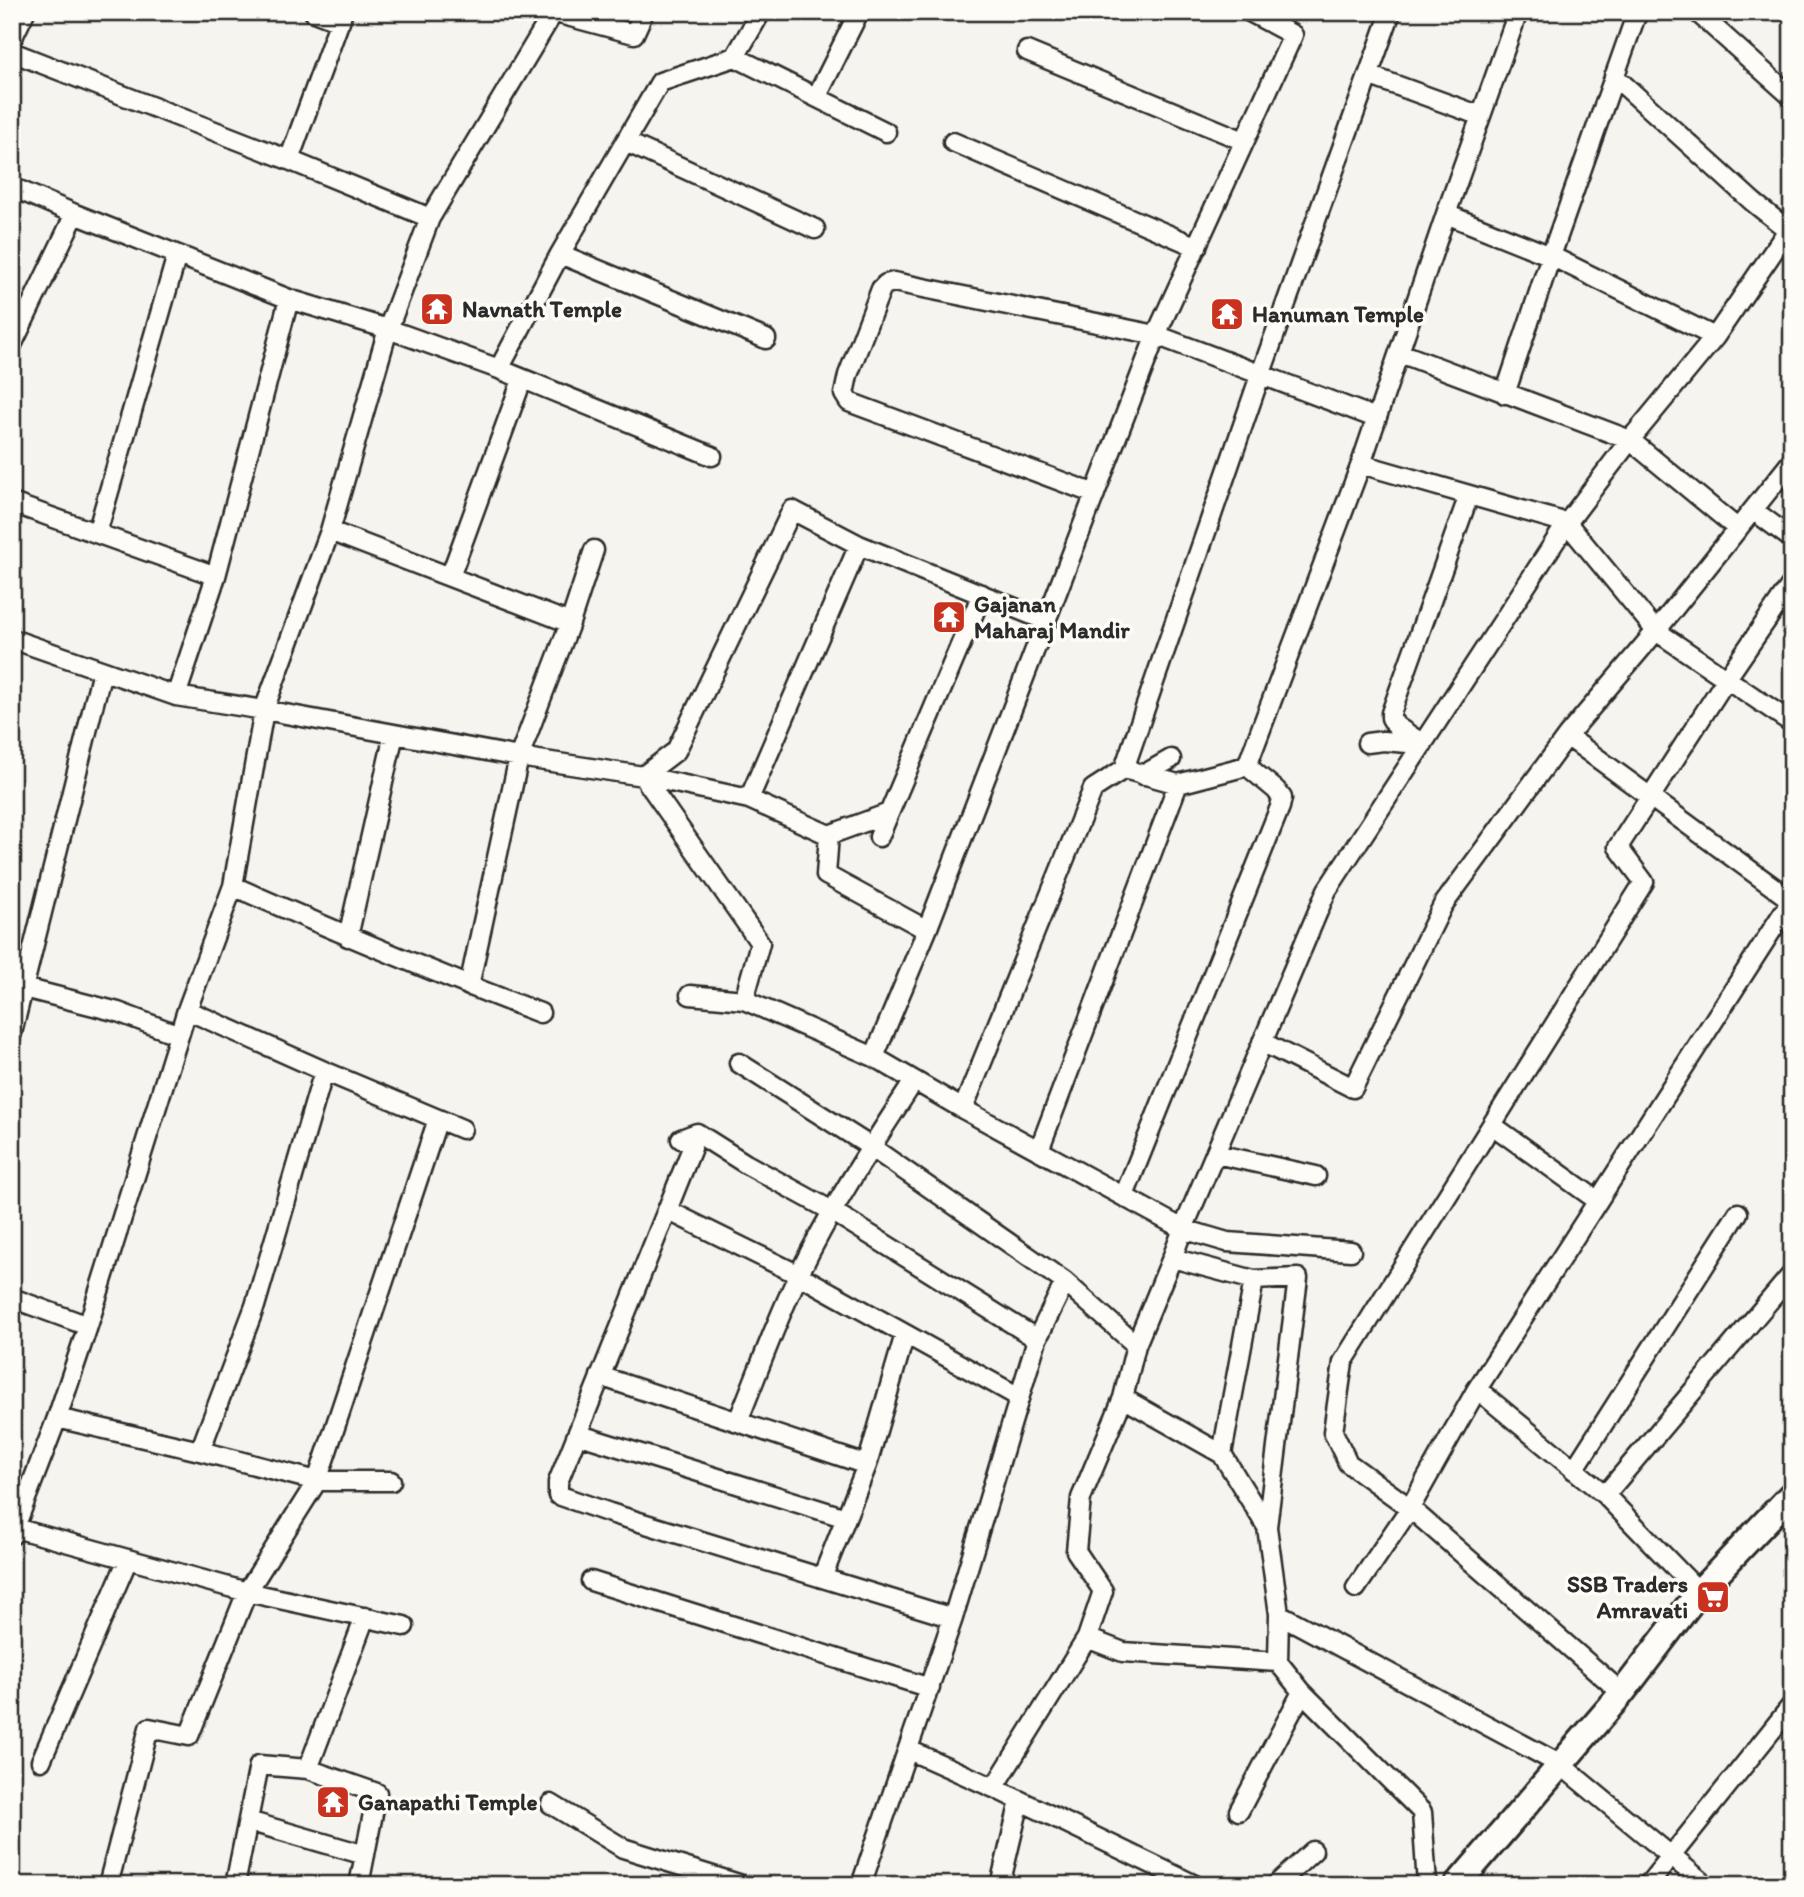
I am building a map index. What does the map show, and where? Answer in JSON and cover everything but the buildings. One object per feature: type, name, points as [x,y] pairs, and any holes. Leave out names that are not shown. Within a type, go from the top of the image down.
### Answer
[{"type":"street","points":[[12,39],[25,12]]},
{"type":"street","points":[[289,159],[341,17],[314,12]]},
{"type":"street","points":[[404,1626],[247,1592],[14,1531],[57,1418],[187,1010],[233,887],[264,710],[330,531],[388,329],[430,218],[552,12],[634,34],[644,12]]},
{"type":"street","points":[[499,369],[560,254],[660,82],[735,57],[761,12]]},
{"type":"street","points":[[817,96],[859,12]]},
{"type":"street","points":[[963,1109],[1093,789],[1124,769],[1261,373],[1391,12]]},
{"type":"street","points":[[1247,766],[1361,464],[1518,12]]},
{"type":"street","points":[[1505,394],[1638,12]]},
{"type":"street","points":[[1697,12],[1792,97]]},
{"type":"street","points":[[874,1057],[1047,621],[1156,335],[1293,35],[1254,13]]},
{"type":"street","points":[[1027,51],[1244,141]]},
{"type":"street","points":[[12,52],[289,159],[430,218]]},
{"type":"street","points":[[735,57],[886,131]]},
{"type":"street","points":[[1368,75],[1481,116]]},
{"type":"street","points":[[994,1787],[1087,1637],[1103,1591],[1076,1550],[1081,1498],[1123,1398],[1136,1345],[1327,890],[1567,523],[1714,337],[1788,230],[1753,202],[1614,76]]},
{"type":"street","points":[[626,142],[815,229]]},
{"type":"street","points":[[953,142],[1197,247]]},
{"type":"street","points":[[12,187],[289,299],[388,329],[499,369],[712,456]]},
{"type":"street","points":[[12,345],[75,214]]},
{"type":"street","points":[[1446,214],[1551,256],[1714,337]]},
{"type":"street","points":[[560,254],[766,339]]},
{"type":"street","points":[[97,533],[177,255]]},
{"type":"street","points":[[1094,494],[849,402],[844,394],[844,386],[881,289],[894,282],[1156,335],[1376,418]]},
{"type":"street","points":[[176,696],[216,576],[289,299]]},
{"type":"street","points":[[1400,353],[1630,440],[1738,529]]},
{"type":"street","points":[[450,577],[522,380]]},
{"type":"street","points":[[1262,1042],[1353,1088],[1443,905],[1567,736],[1656,631],[1792,461]]},
{"type":"street","points":[[1361,464],[1567,523],[1656,631],[1792,723]]},
{"type":"street","points":[[1423,744],[1396,726],[1391,713],[1469,495]]},
{"type":"street","points":[[12,503],[216,576]]},
{"type":"street","points":[[628,774],[676,751],[792,510],[859,545],[1047,621]]},
{"type":"street","points":[[1753,510],[1792,539]]},
{"type":"street","points":[[330,531],[570,623]]},
{"type":"street","points":[[749,799],[859,545]]},
{"type":"street","points":[[469,986],[519,757],[570,623],[594,550]]},
{"type":"street","points":[[1622,1693],[1410,1508],[1348,1463],[1333,1432],[1343,1362],[1644,882],[1618,848],[1727,678],[1792,583]]},
{"type":"street","points":[[879,837],[982,594]]},
{"type":"street","points":[[12,639],[176,696],[628,774],[749,799],[829,835],[889,813]]},
{"type":"street","points":[[12,1033],[18,986],[102,671]]},
{"type":"street","points":[[348,937],[394,734]]},
{"type":"street","points":[[1356,1588],[1410,1508],[1477,1389],[1792,899],[1567,736]]},
{"type":"street","points":[[1367,743],[1383,741],[1423,744]]},
{"type":"street","points":[[1143,775],[1171,759]]},
{"type":"street","points":[[1124,769],[1178,784],[1247,766]]},
{"type":"street","points":[[1124,1196],[1280,807],[1282,798],[1276,790],[1247,766]]},
{"type":"street","points":[[628,774],[760,943],[744,1000]]},
{"type":"street","points":[[1039,1150],[1178,784]]},
{"type":"street","points":[[829,835],[826,875],[926,930]]},
{"type":"street","points":[[233,887],[348,937],[540,1013]]},
{"type":"street","points":[[18,986],[118,1012],[179,1035]]},
{"type":"street","points":[[690,995],[744,1000],[874,1057],[963,1109],[1183,1229],[1227,1242],[1351,1251]]},
{"type":"street","points":[[187,1010],[462,1129]]},
{"type":"street","points":[[739,1063],[871,1147],[1065,1282],[1136,1345]]},
{"type":"street","points":[[200,1451],[255,1306],[324,1071]]},
{"type":"street","points":[[738,1421],[799,1275],[832,1212],[914,1081]]},
{"type":"street","points":[[108,1885],[149,1728],[189,1736],[247,1592],[317,1481],[438,1119]]},
{"type":"street","points":[[1492,1125],[1598,1201]]},
{"type":"street","points":[[953,1618],[558,1496],[558,1482],[667,1210],[686,1144],[697,1133],[832,1212],[1037,1339]]},
{"type":"street","points":[[1216,1154],[1316,1176]]},
{"type":"street","points":[[667,1210],[799,1275],[1019,1396]]},
{"type":"street","points":[[1574,1469],[1738,1213]]},
{"type":"street","points":[[1172,1258],[1254,1280],[1298,1278],[1268,1527],[1279,1614],[1278,1662],[1302,1692],[1422,1812],[1427,1885]]},
{"type":"street","points":[[1605,1495],[1792,1274]]},
{"type":"street","points":[[1222,1454],[1254,1280]]},
{"type":"street","points":[[861,1885],[953,1618],[1037,1339],[1065,1282]]},
{"type":"street","points":[[12,1298],[88,1326]]},
{"type":"street","points":[[821,1578],[867,1465],[905,1334]]},
{"type":"street","points":[[600,1376],[867,1465]]},
{"type":"street","points":[[1477,1389],[1605,1495],[1699,1592]]},
{"type":"street","points":[[1123,1398],[1222,1454],[1268,1527]]},
{"type":"street","points":[[57,1418],[317,1481],[391,1481]]},
{"type":"street","points":[[577,1434],[846,1518]]},
{"type":"street","points":[[1457,1885],[1622,1693],[1699,1592],[1792,1494]]},
{"type":"street","points":[[41,1761],[128,1559]]},
{"type":"street","points":[[591,1581],[930,1688]]},
{"type":"street","points":[[1279,1614],[1562,1765],[1706,1885]]},
{"type":"street","points":[[308,1769],[365,1617]]},
{"type":"street","points":[[1087,1637],[1123,1652],[1278,1662]]},
{"type":"street","points":[[1239,1811],[1302,1692]]},
{"type":"street","points":[[1648,1885],[1792,1705]]},
{"type":"street","points":[[909,1749],[994,1787],[1195,1885]]},
{"type":"street","points":[[234,1885],[259,1765],[308,1769],[377,1793],[359,1885]]},
{"type":"street","points":[[1000,1885],[1020,1801]]},
{"type":"street","points":[[551,1804],[623,1848],[742,1885]]},
{"type":"street","points":[[248,1821],[365,1854]]},
{"type":"street","points":[[1276,1885],[1313,1852]]},
{"type":"place","name":"Navnath Temple","points":[[437,309]]},
{"type":"place","name":"Hanuman Temple","points":[[1227,314]]},
{"type":"place","name":"Gajanan Maharaj Mandir","points":[[949,617]]},
{"type":"place","name":"SSB Traders Amravati","points":[[1713,1597]]},
{"type":"place","name":"Ganapathi Temple","points":[[333,1802]]}]
